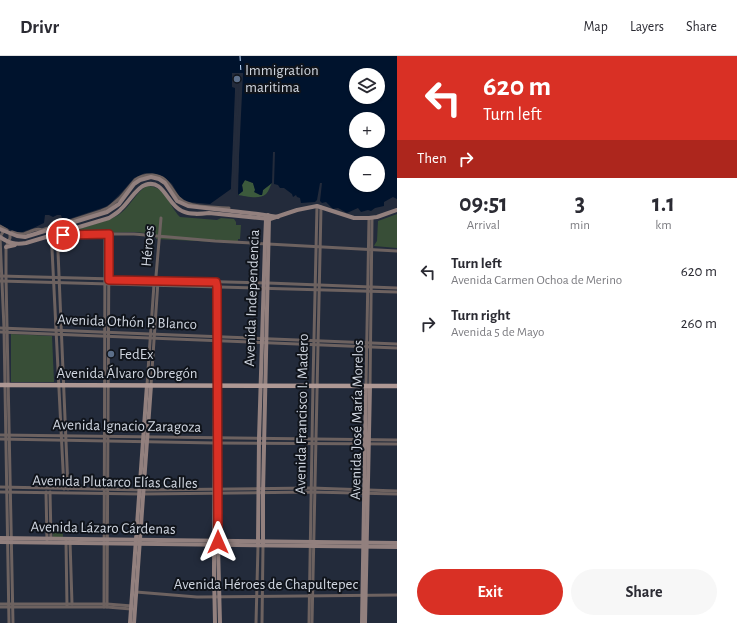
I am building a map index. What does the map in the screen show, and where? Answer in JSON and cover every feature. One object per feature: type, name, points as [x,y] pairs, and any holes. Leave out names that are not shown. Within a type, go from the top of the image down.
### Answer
[{"type":"main road","points":[[2,230],[10,234],[25,237],[107,212],[119,204],[134,184],[140,180],[151,177],[159,179],[165,183],[176,200],[188,206],[232,211],[268,218],[278,217],[297,210],[319,206],[354,218],[370,218],[397,210]]},
{"type":"main road","points":[[3,248],[36,241],[108,218],[121,210],[142,186],[150,184],[162,188],[173,205],[182,212],[201,214],[232,211]]},
{"type":"main road","points":[[107,212],[108,218]]},
{"type":"main road","name":"Avenida Independencia","points":[[261,544],[262,422],[260,396],[263,385],[268,218]]},
{"type":"main road","points":[[0,237],[8,242],[17,244]]},
{"type":"main road","name":"Avenida Álvaro Obregón","points":[[5,385],[397,386]]},
{"type":"main road","points":[[134,623],[141,492],[149,385]]},
{"type":"main road","points":[[216,385],[216,566],[220,623],[216,623],[218,596]]},
{"type":"main road","name":"Avenida Independencia","points":[[262,422],[266,396],[263,385]]},
{"type":"main road","name":"Avenida José María Morelos","points":[[362,623],[364,596],[368,386]]},
{"type":"main road","points":[[260,396],[266,396]]},
{"type":"main road","name":"Avenida Lázaro Cárdenas","points":[[0,538],[9,541]]},
{"type":"main road","name":"Avenida Lázaro Cárdenas","points":[[0,542],[68,541],[312,544],[397,547]]},
{"type":"main road","points":[[130,623],[138,543]]},
{"type":"main road","name":"Avenida Lázaro Cárdenas","points":[[365,545],[397,543]]},
{"type":"main road","name":"Avenida José María Morelos","points":[[364,596],[365,623]]},
{"type":"street","points":[[0,226],[16,233],[27,233],[39,228],[42,230],[101,211],[113,204],[135,180],[139,177],[148,175],[160,176],[166,180],[179,198],[185,202],[232,211]]},
{"type":"street","name":"Avenida Francisco I. Madero","points":[[312,623],[312,544],[319,206]]},
{"type":"street","name":"Héroes","points":[[156,276],[161,218]]},
{"type":"street","name":"Avenida José María Morelos","points":[[368,386],[370,218]]},
{"type":"street","points":[[57,228],[62,333],[61,438],[64,493]]},
{"type":"street","points":[[51,229],[56,333],[66,438],[68,491]]},
{"type":"street","points":[[2,230],[0,237],[3,248],[6,277],[4,330]]},
{"type":"street","points":[[10,234],[8,242],[3,248],[1,281],[8,437],[6,487],[13,623]]},
{"type":"street","points":[[58,234],[109,234],[397,251]]},
{"type":"street","points":[[105,234],[107,279]]},
{"type":"street","points":[[106,605],[106,334],[109,234]]},
{"type":"street","points":[[1,276],[246,283],[296,289],[317,288],[397,292]]},
{"type":"street","points":[[78,278],[78,283]]},
{"type":"street","points":[[121,284],[122,280]]},
{"type":"street","points":[[1,281],[246,288],[296,285],[317,288]]},
{"type":"street","points":[[149,385],[156,281]]},
{"type":"street","points":[[190,282],[190,287]]},
{"type":"street","points":[[216,282],[216,385]]},
{"type":"street","points":[[246,283],[246,288]]},
{"type":"street","points":[[370,290],[397,288]]},
{"type":"street","name":"Avenida Othón P. Blanco","points":[[4,330],[316,342],[397,348]]},
{"type":"street","name":"Avenida Othón P. Blanco","points":[[369,345],[397,344]]},
{"type":"street","name":"Avenida Ignacio Zaragoza","points":[[0,435],[8,437],[217,441],[314,441],[397,444]]},
{"type":"street","name":"Avenida Ignacio Zaragoza","points":[[0,439],[8,437]]},
{"type":"street","name":"Avenida Ignacio Zaragoza","points":[[367,442],[397,440]]},
{"type":"street","points":[[8,467],[11,487],[9,541]]},
{"type":"street","name":"Avenida Plutarco Elías Calles","points":[[0,487],[64,493],[68,491],[106,489],[141,492]]},
{"type":"street","name":"Avenida Plutarco Elías Calles","points":[[0,492],[48,491],[64,489],[68,491],[106,494],[141,492],[313,490],[397,494]]},
{"type":"street","points":[[48,491],[49,541]]},
{"type":"street","name":"Avenida Plutarco Elías Calles","points":[[366,492],[397,491]]},
{"type":"street","points":[[68,541],[69,606]]},
{"type":"street","name":"Avenida Independencia","points":[[256,623],[261,544]]},
{"type":"street","name":"Avenida Independencia","points":[[261,544],[262,623]]},
{"type":"street","name":"Avenida Héroes de Chapultepec","points":[[136,592],[197,596],[397,595]]},
{"type":"street","name":"Avenida Francisco I. Madero","points":[[309,623],[312,595]]},
{"type":"street","points":[[0,604],[11,606]]},
{"type":"street","points":[[0,607],[106,605],[132,607]]},
{"type":"street","points":[[9,623],[11,606]]},
{"type":"street","points":[[256,614],[262,614]]},
{"type":"green space","points":[[245,180],[253,183],[256,192],[262,195],[263,190],[272,183],[267,193],[263,196],[252,197],[238,195],[243,191],[242,185]]},
{"type":"green space","points":[[147,186],[158,189],[162,192],[180,217],[217,220],[221,218],[234,219],[236,225],[241,225],[240,239],[238,239],[238,243],[156,239],[156,234],[134,232],[71,233],[71,231],[98,224],[117,216],[140,191]]},
{"type":"green space","points":[[397,214],[397,248],[374,246],[377,241],[378,221]]},
{"type":"green space","points":[[11,334],[52,336],[54,382],[11,382]]},
{"type":"green space","points":[[53,523],[62,523],[63,537],[53,537]]},
{"type":"water","points":[[0,56],[397,56],[397,199],[393,197],[384,202],[384,206],[375,208],[371,211],[368,210],[361,212],[358,208],[347,213],[338,208],[333,209],[326,202],[322,203],[320,201],[322,183],[320,183],[317,200],[315,202],[301,203],[300,198],[296,195],[293,197],[292,194],[284,188],[280,188],[278,185],[274,184],[275,152],[273,152],[272,183],[263,190],[262,195],[254,192],[255,190],[253,183],[245,180],[242,185],[243,191],[238,195],[241,73],[232,73],[232,87],[235,88],[235,91],[231,189],[210,204],[188,202],[179,196],[172,184],[164,177],[153,173],[145,173],[134,178],[110,204],[105,207],[63,221],[61,215],[53,217],[45,215],[44,223],[22,232],[12,231],[0,225]]},
{"type":"pier","points":[[233,73],[243,73],[237,197],[239,75],[234,75],[234,85],[236,87],[232,87]]},
{"type":"pier","points":[[236,87],[237,91],[233,190],[231,192],[236,94]]},
{"type":"ferry route","points":[[240,56],[241,73]]},
{"type":"place","name":"Immigration maritima","points":[[237,79]]},
{"type":"place","name":"FedEx","points":[[111,354]]},
{"type":"route","points":[[63,235],[109,234],[109,280],[216,282],[219,443],[218,542]]}]
